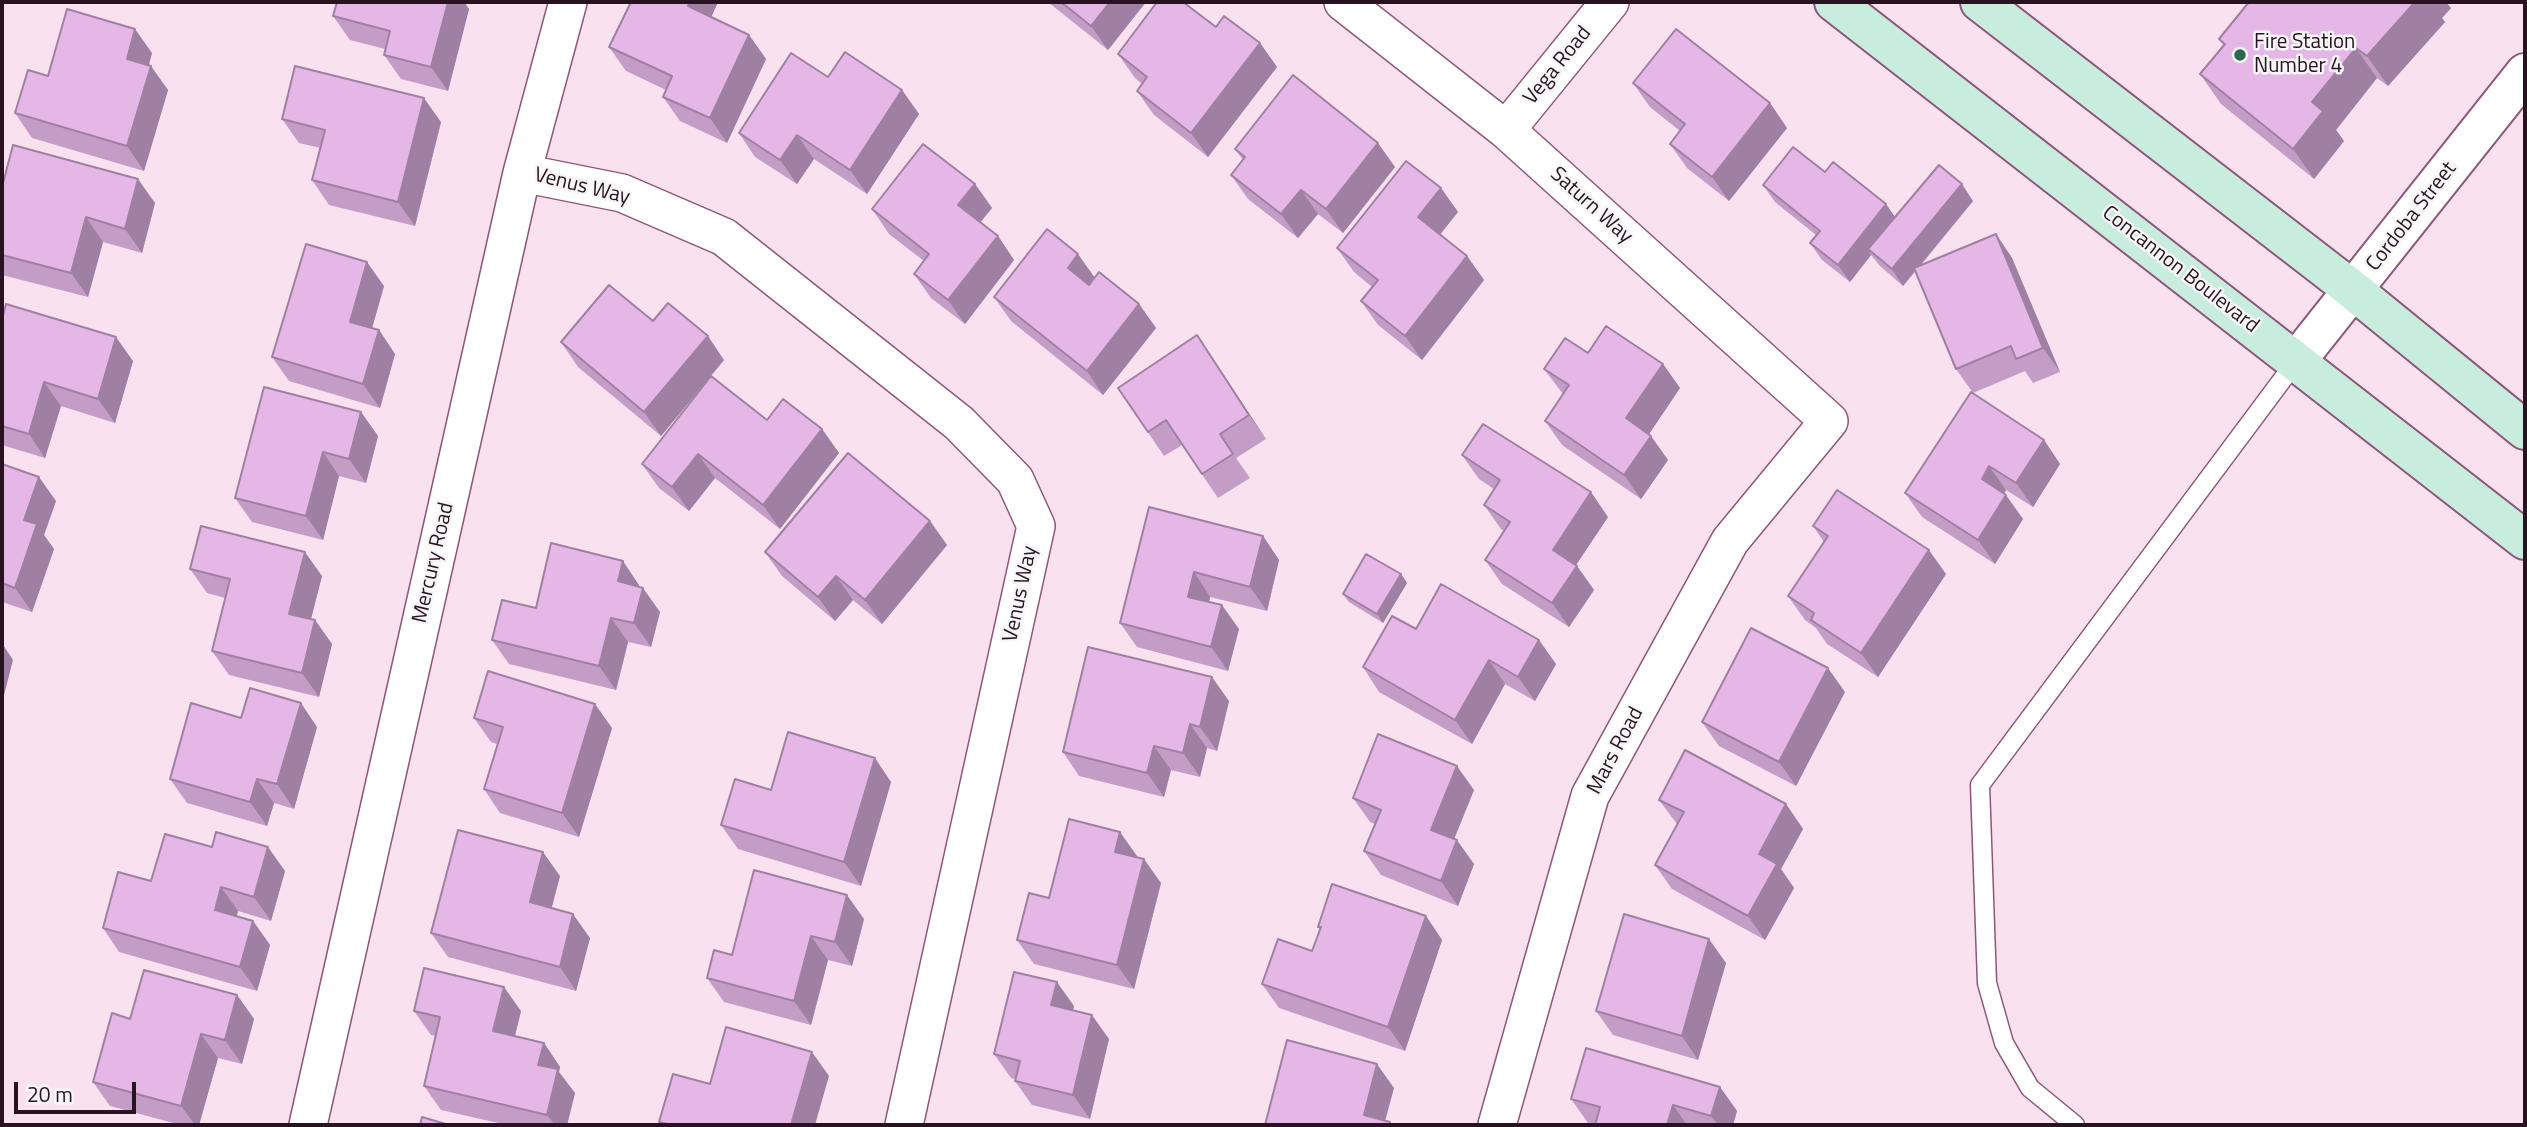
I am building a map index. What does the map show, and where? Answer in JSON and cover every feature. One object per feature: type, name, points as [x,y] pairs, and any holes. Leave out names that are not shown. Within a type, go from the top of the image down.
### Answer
[{"type":"main road","name":"Concannon Boulevard","points":[[1834,2],[2525,540]]},
{"type":"main road","points":[[1980,2],[2353,290],[2525,430]]},
{"type":"street","name":"Mercury Road","points":[[307,1125],[522,173],[568,2]]},
{"type":"street","name":"Saturn Way","points":[[1343,2],[1506,130],[1829,421]]},
{"type":"street","name":"Vega Road","points":[[1506,130],[1610,2]]},
{"type":"street","name":"Cordoba Street","points":[[2297,360],[2525,73]]},
{"type":"street","name":"Venus Way","points":[[522,173],[622,194],[724,237],[959,424],[1015,480],[1036,526],[904,1125]]},
{"type":"street","name":"Mars Road","points":[[1497,1125],[1590,796],[1730,541],[1829,421]]},
{"type":"lane","points":[[2075,1125],[2030,1088],[2004,1043],[1987,983],[1980,785],[2297,360]]},
{"type":"building","points":[[337,2],[448,2],[431,67],[384,55],[390,31],[333,16]]},
{"type":"building","points":[[631,2],[690,2],[688,6],[749,35],[710,118],[663,97],[672,76],[609,47]]},
{"type":"building","points":[[1061,2],[1110,2],[1091,26]]},
{"type":"building","points":[[1157,2],[1183,2],[1216,27],[1224,16],[1260,43],[1191,133],[1137,91],[1147,77],[1118,54]]},
{"type":"building","points":[[2249,2],[2415,2],[2367,56],[2356,48],[2312,102],[2323,111],[2293,149],[2200,74],[2225,44],[2219,39]]},
{"type":"building","points":[[67,9],[135,29],[127,59],[151,66],[127,146],[15,113],[28,70],[48,76]]},
{"type":"building","points":[[1676,29],[1770,103],[1712,177],[1670,144],[1685,124],[1633,83]]},
{"type":"building","points":[[845,52],[902,90],[850,170],[797,135],[780,160],[739,133],[791,53],[828,77]]},
{"type":"building","points":[[295,66],[424,98],[398,202],[312,180],[325,130],[282,119]]},
{"type":"building","points":[[1293,75],[1378,143],[1326,209],[1301,190],[1281,214],[1231,175],[1245,157],[1235,149]]},
{"type":"building","points":[[923,144],[975,184],[958,205],[998,236],[948,300],[914,274],[929,254],[872,209]]},
{"type":"building","points":[[13,145],[138,179],[125,229],[86,217],[71,273],[2,255],[2,187]]},
{"type":"building","points":[[1793,147],[1825,172],[1833,162],[1886,204],[1838,265],[1810,243],[1820,231],[1763,185]]},
{"type":"building","points":[[1406,161],[1441,188],[1418,217],[1467,256],[1405,336],[1361,301],[1378,280],[1337,248]]},
{"type":"building","points":[[1939,165],[1962,184],[1892,269],[1868,249]]},
{"type":"building","points":[[1047,229],[1078,254],[1068,268],[1089,285],[1099,272],[1139,304],[1087,371],[994,297]]},
{"type":"building","points":[[1996,234],[2043,348],[2016,359],[2011,346],[1956,369],[1914,268]]},
{"type":"building","points":[[306,244],[367,262],[350,322],[379,330],[363,384],[272,357]]},
{"type":"building","points":[[609,285],[653,321],[668,303],[708,336],[644,412],[561,342]]},
{"type":"building","points":[[6,304],[116,337],[98,399],[44,382],[29,434],[2,426],[2,319]]},
{"type":"building","points":[[1606,326],[1663,364],[1626,418],[1651,436],[1624,475],[1545,421],[1569,385],[1544,369],[1565,338],[1588,353]]},
{"type":"building","points":[[1197,335],[1249,415],[1220,434],[1233,454],[1202,474],[1166,420],[1148,432],[1118,388]]},
{"type":"building","points":[[711,376],[767,420],[783,399],[822,429],[763,505],[698,454],[672,487],[642,464]]},
{"type":"building","points":[[264,387],[361,412],[349,459],[323,452],[306,516],[235,498]]},
{"type":"building","points":[[1971,392],[2044,440],[2016,483],[1989,466],[1982,479],[2006,495],[1978,540],[1905,493]]},
{"type":"building","points":[[1483,424],[1591,492],[1553,550],[1577,566],[1552,603],[1485,560],[1510,522],[1484,505],[1500,480],[1462,455]]},
{"type":"building","points":[[848,453],[930,521],[865,600],[836,576],[818,597],[765,552]]},
{"type":"building","points":[[2,464],[39,477],[24,520],[37,524],[15,588],[2,583]]},
{"type":"building","points":[[1837,490],[1929,550],[1861,653],[1811,620],[1814,613],[1788,596],[1828,536],[1813,526]]},
{"type":"building","points":[[1149,507],[1263,536],[1250,587],[1194,572],[1188,597],[1222,605],[1211,647],[1120,623]]},
{"type":"building","points":[[201,526],[305,552],[289,614],[315,620],[302,673],[212,651],[230,579],[190,569]]},
{"type":"building","points":[[551,543],[623,561],[618,581],[643,588],[634,623],[611,618],[599,666],[492,640],[502,600],[536,608]]},
{"type":"building","points":[[1366,554],[1401,574],[1377,614],[1343,594]]},
{"type":"building","points":[[1441,584],[1539,640],[1518,677],[1489,660],[1455,720],[1363,667],[1392,616],[1416,629]]},
{"type":"building","points":[[1751,628],[1828,668],[1779,762],[1702,722]]},
{"type":"building","points":[[1088,647],[1212,677],[1200,727],[1190,724],[1183,753],[1154,746],[1147,773],[1063,752]]},
{"type":"building","points":[[488,671],[595,704],[562,813],[484,789],[503,727],[474,718]]},
{"type":"building","points":[[250,688],[301,703],[277,784],[257,779],[250,802],[170,779],[191,703],[241,718]]},
{"type":"building","points":[[788,732],[875,758],[844,862],[721,825],[735,779],[771,790]]},
{"type":"building","points":[[1378,734],[1457,766],[1431,830],[1457,840],[1441,881],[1364,851],[1381,810],[1353,798]]},
{"type":"building","points":[[1685,750],[1786,804],[1759,854],[1777,864],[1748,916],[1655,865],[1684,812],[1659,800]]},
{"type":"building","points":[[1069,819],[1120,832],[1115,852],[1144,859],[1117,965],[1017,940],[1029,893],[1049,898]]},
{"type":"building","points":[[458,830],[543,852],[530,902],[573,914],[560,967],[431,933]]},
{"type":"building","points":[[216,832],[268,847],[254,897],[221,887],[215,910],[253,921],[240,967],[103,928],[118,872],[151,881],[165,834],[212,847]]},
{"type":"building","points":[[754,870],[847,895],[835,942],[811,936],[794,1001],[707,978],[714,950],[732,955]]},
{"type":"building","points":[[1332,884],[1426,916],[1388,1027],[1262,984],[1278,939],[1312,951]]},
{"type":"building","points":[[1624,914],[1709,939],[1682,1036],[1596,1011]]},
{"type":"building","points":[[424,968],[504,987],[493,1031],[544,1043],[538,1065],[558,1069],[547,1115],[424,1086],[440,1017],[414,1011]]},
{"type":"building","points":[[144,970],[237,995],[225,1040],[201,1034],[181,1106],[93,1082],[112,1013],[130,1019]]},
{"type":"building","points":[[1014,972],[1057,982],[1051,1005],[1092,1015],[1073,1095],[1015,1081],[1020,1061],[994,1054]]},
{"type":"building","points":[[726,1027],[812,1052],[791,1125],[672,1125],[659,1122],[673,1074],[710,1084]]},
{"type":"building","points":[[1287,1040],[1377,1064],[1364,1115],[1390,1122],[1389,1125],[1265,1125]]},
{"type":"building","points":[[1586,1048],[1720,1087],[1711,1116],[1673,1105],[1667,1125],[1595,1125],[1600,1107],[1571,1099]]},
{"type":"building","points":[[422,1117],[449,1125],[420,1125]]},
{"type":"place","name":"Fire Station Number 4","points":[[2240,55]]}]
